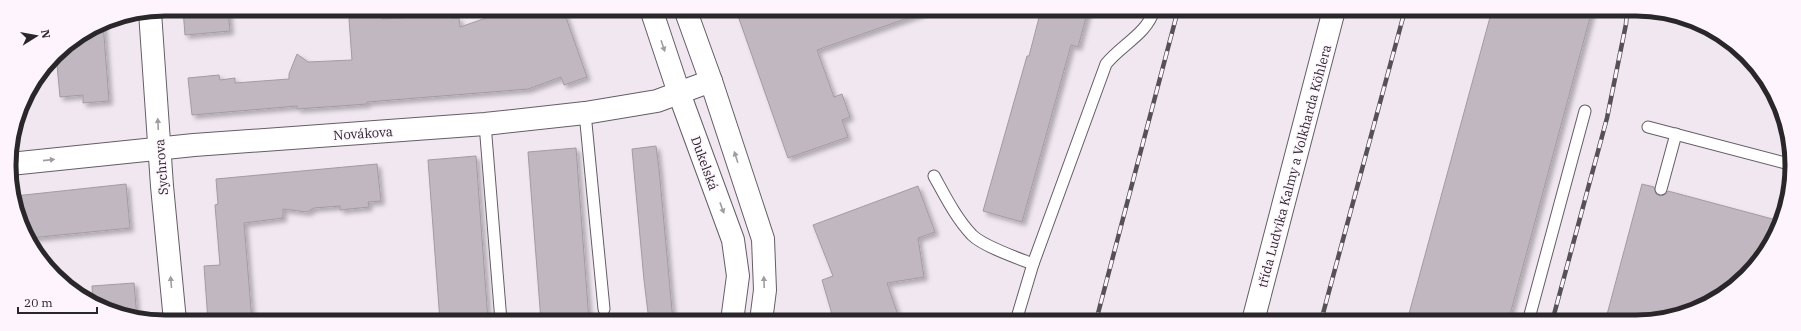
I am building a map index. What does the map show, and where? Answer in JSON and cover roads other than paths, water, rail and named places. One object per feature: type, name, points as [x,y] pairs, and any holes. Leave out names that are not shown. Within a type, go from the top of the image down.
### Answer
[{"type":"street","name":"Dukelská","points":[[653,16],[679,93],[734,240],[738,276],[733,315]]},
{"type":"street","points":[[687,16],[711,81],[763,240],[765,290],[762,315]]},
{"type":"street","name":"třída Ludvíka Kalmy a Volkharda Köhlera","points":[[1255,315],[1332,16]]},
{"type":"street","name":"Sychrova","points":[[150,17],[159,149],[174,315]]},
{"type":"street","name":"Novákova","points":[[16,163],[159,149],[485,124],[585,113],[657,101],[711,81]]},
{"type":"lane","points":[[1018,315],[1032,264],[1106,64],[1113,55],[1141,32],[1150,16]]},
{"type":"lane","points":[[1530,315],[1585,112]]},
{"type":"lane","points":[[585,113],[604,309]]},
{"type":"lane","points":[[485,124],[501,315]]},
{"type":"lane","points":[[1648,127],[1785,163]]},
{"type":"lane","points":[[1661,189],[1676,134]]},
{"type":"lane","points":[[934,176],[948,202],[972,236],[1000,251],[1032,264]]},
{"type":"railway","points":[[1098,315],[1176,16]]},
{"type":"railway","points":[[1323,315],[1403,16]]},
{"type":"railway","points":[[1554,315],[1607,118],[1627,16]]}]
